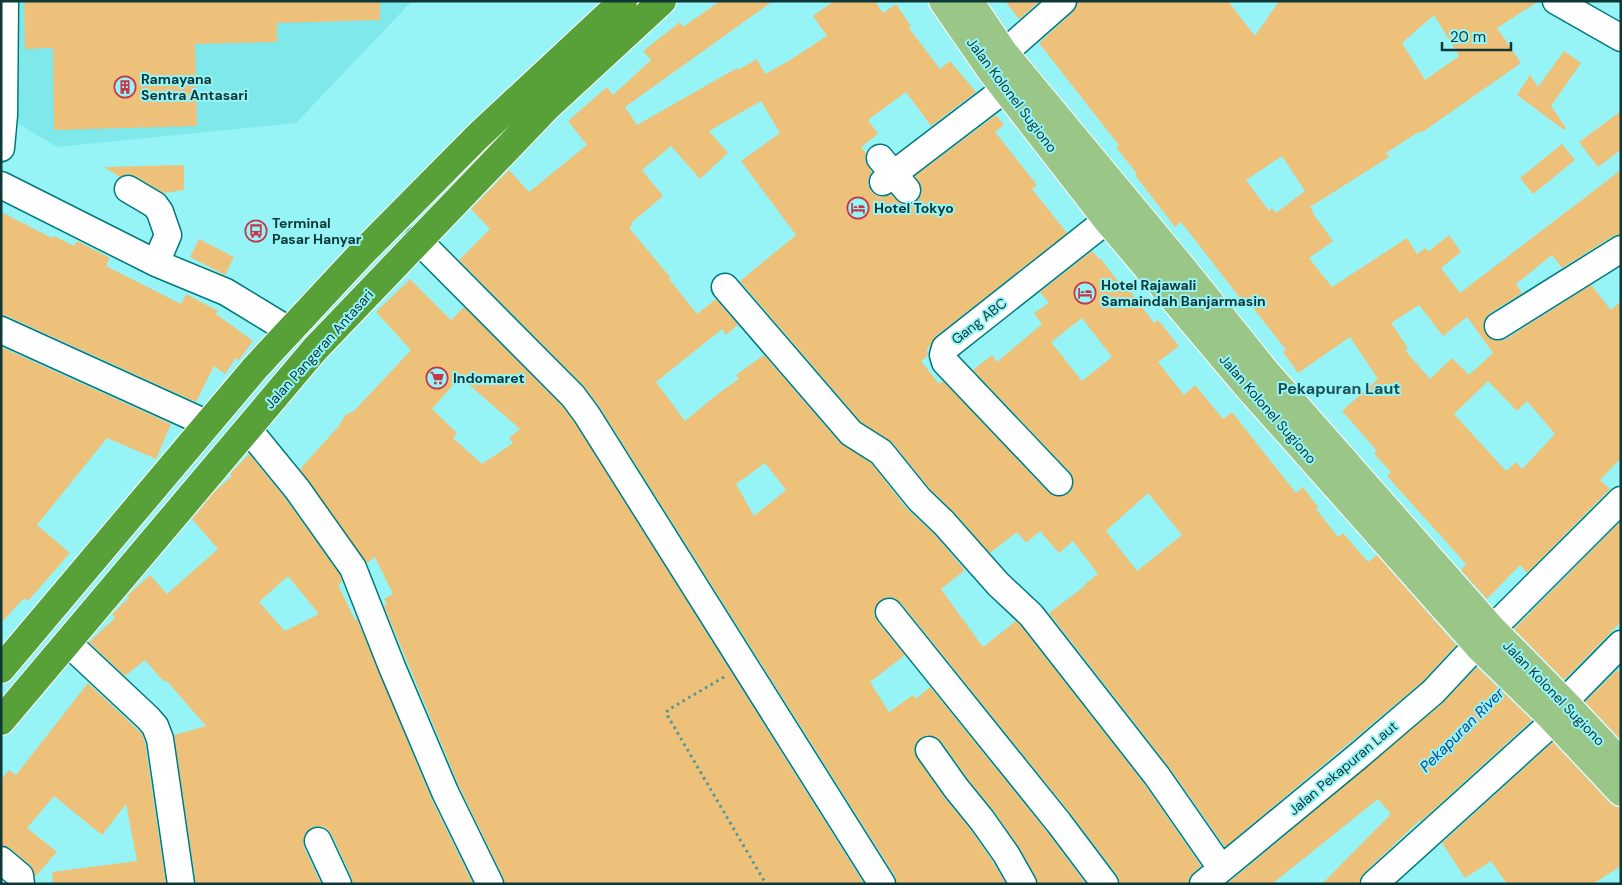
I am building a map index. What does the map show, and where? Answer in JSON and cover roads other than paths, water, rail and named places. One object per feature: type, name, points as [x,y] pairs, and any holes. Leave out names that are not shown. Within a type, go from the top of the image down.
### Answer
[{"type":"highway","points":[[1,669],[255,368],[363,252],[478,136],[623,1]]},
{"type":"highway","name":"Jalan Pangeran Antasari","points":[[1,721],[315,349],[546,108],[662,1]]},
{"type":"highway","points":[[142,501],[168,524]]},
{"type":"main road","name":"Jalan Kolonel Sugiono","points":[[943,1],[1006,89],[1107,220],[1170,274]]},
{"type":"main road","name":"Jalan Kolonel Sugiono","points":[[969,1],[1004,53],[1170,274],[1285,412],[1486,638],[1556,709],[1621,763]]},
{"type":"main road","name":"Jalan Kolonel Sugiono","points":[[1556,709],[1621,792]]},
{"type":"street","points":[[1,148],[4,115],[4,1]]},
{"type":"street","points":[[1004,53],[1063,1]]},
{"type":"street","points":[[1556,1],[1621,38]]},
{"type":"street","points":[[891,176],[1006,89]]},
{"type":"street","points":[[1,185],[156,263],[226,292],[290,331]]},
{"type":"street","points":[[128,189],[155,205],[160,212],[168,235],[156,263]]},
{"type":"street","name":"Gang ABC","points":[[1060,482],[945,362],[943,355],[945,348],[1107,220]]},
{"type":"street","points":[[418,240],[573,396],[587,415],[882,884]]},
{"type":"street","points":[[1498,326],[1621,249]]},
{"type":"street","points":[[725,287],[851,433],[880,452],[919,499],[944,523],[998,584],[1031,615],[1157,776],[1212,876]]},
{"type":"street","points":[[1,330],[208,424]]},
{"type":"street","points":[[248,430],[297,489],[353,568],[444,792],[490,884]]},
{"type":"street","name":"Jalan Pekapuran Laut","points":[[1212,876],[1433,692],[1621,500]]},
{"type":"street","points":[[889,612],[1059,823],[1105,884]]},
{"type":"street","points":[[68,642],[155,726],[160,739],[181,884]]},
{"type":"street","points":[[1374,884],[1621,644]]},
{"type":"street","points":[[929,750],[1006,854],[1023,884]]},
{"type":"street","points":[[318,841],[338,884]]},
{"type":"street","points":[[1,860],[20,876],[21,884]]},
{"type":"place","name":"Ramayana Sentra Antasari","points":[[125,87]]},
{"type":"place","name":"Hotel Tokyo","points":[[858,208]]},
{"type":"place","name":"Terminal Pasar Hanyar","points":[[256,231]]},
{"type":"place","name":"Hotel Rajawali Samaindah Banjarmasin","points":[[1085,293]]},
{"type":"place","name":"Indomaret","points":[[437,378]]},
{"type":"district","name":"Pekapuran Laut","points":[[1339,388]]},
{"type":"water label","name":"Pekapuran River","points":[[1462,730]]}]
